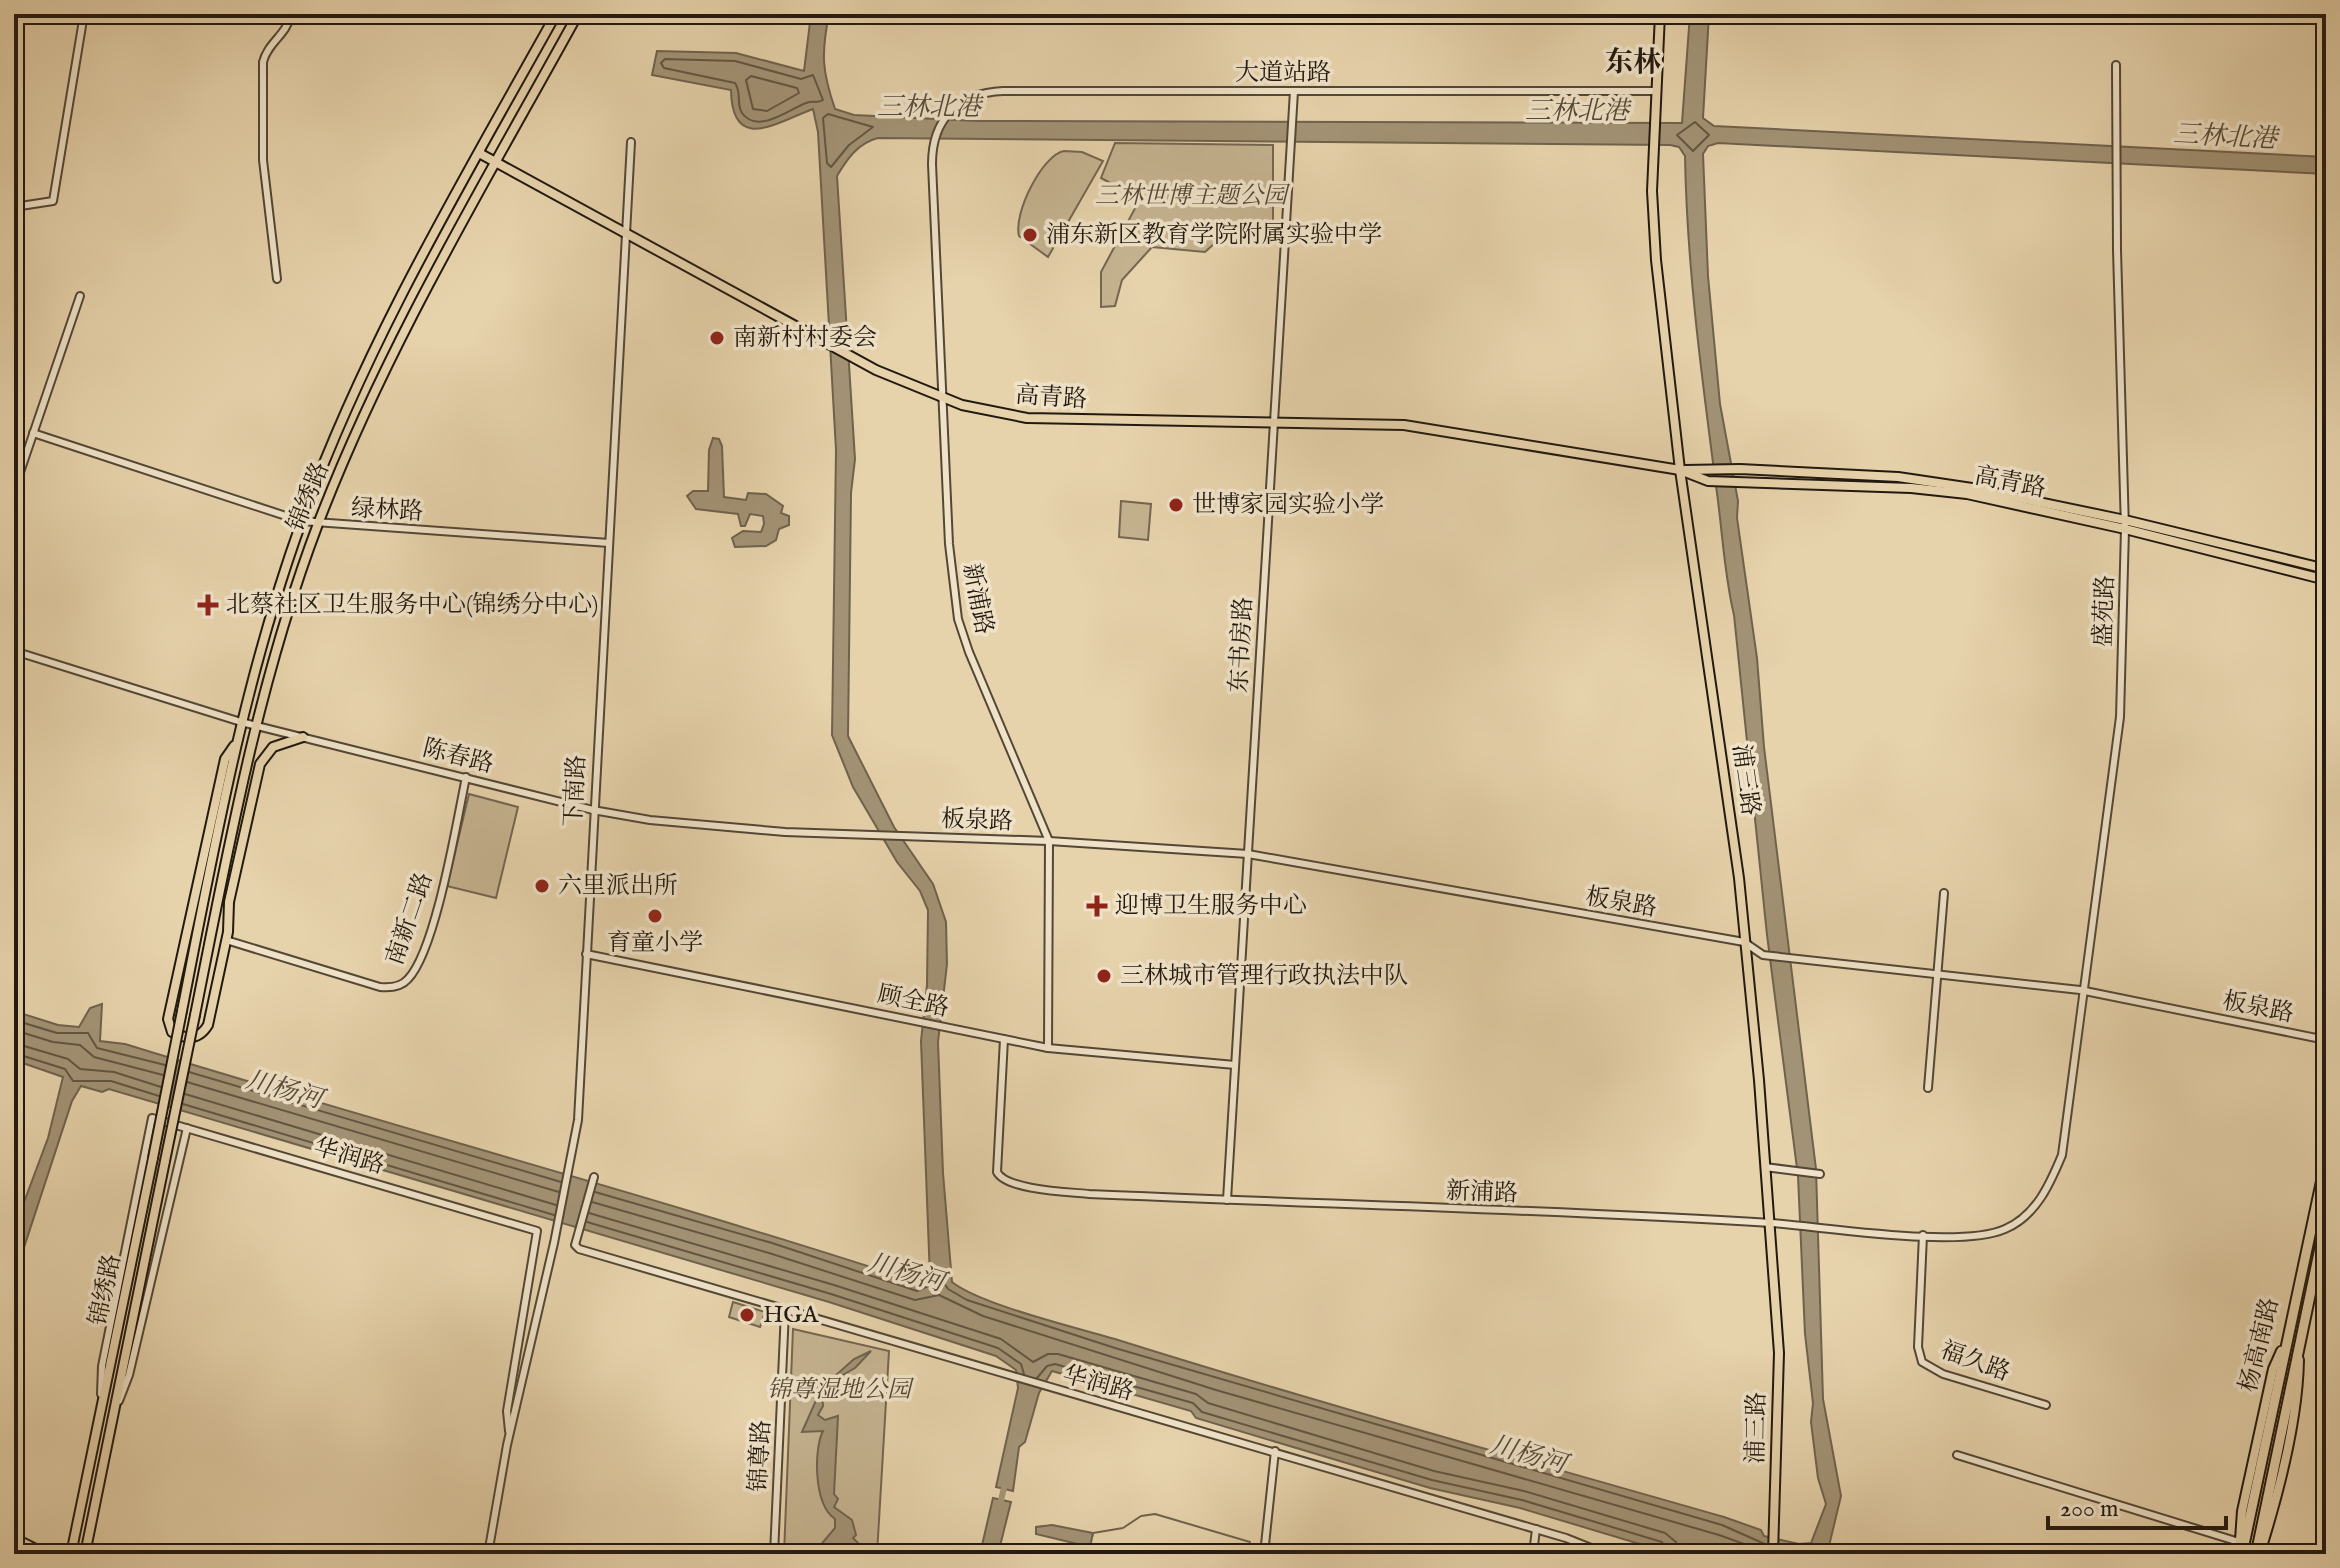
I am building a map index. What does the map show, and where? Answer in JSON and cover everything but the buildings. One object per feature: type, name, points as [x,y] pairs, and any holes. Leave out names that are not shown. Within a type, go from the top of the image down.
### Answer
[{"type":"highway","name":"杨高南路","points":[[2240,1554],[2326,1160]]},
{"type":"highway","name":"杨高南路","points":[[2258,1554],[2326,1219]]},
{"type":"main road","name":"锦绣路","points":[[71,1554],[241,722],[270,613],[301,521],[340,422],[382,334],[556,14]]},
{"type":"main road","name":"锦绣路","points":[[85,1554],[256,726],[284,621],[318,524],[397,346],[578,14]]},
{"type":"main road","name":"浦三路","points":[[1660,14],[1653,151],[1656,260],[1680,470],[1739,878],[1779,1353],[1773,1554]]},
{"type":"main road","name":"高青路","points":[[479,153],[855,359],[942,399],[984,411],[1050,420],[1404,425],[1680,470],[1708,481],[1927,489],[2125,524],[2326,569]]},
{"type":"main road","name":"高青路","points":[[1680,470],[1740,469],[1898,477],[2009,494],[2326,580]]},
{"type":"main road","name":"锦绣路","points":[[237,742],[225,759],[168,1019],[172,1032],[180,1036],[195,1037],[208,1025],[226,940],[229,902],[260,764],[273,747],[303,737]]},
{"type":"main road","name":"杨高南路","points":[[2240,1554],[2239,1542],[2273,1369],[2280,1358],[2326,1147]]},
{"type":"main road","name":"杨高南路","points":[[2258,1554],[2271,1518],[2326,1233]]},
{"type":"main road","points":[[14,1538],[46,1554]]},
{"type":"main road","points":[[14,1547],[29,1554]]},
{"type":"street","points":[[14,207],[53,201],[84,14]]},
{"type":"street","points":[[277,279],[263,160],[263,62],[268,48],[288,26],[291,14]]},
{"type":"street","name":"盛苑路","points":[[2062,1155],[2120,717],[2125,524],[2116,65]]},
{"type":"street","name":"东书房路","points":[[1227,1200],[1294,91]]},
{"type":"street","name":"大道站路","points":[[933,140],[944,117],[966,99],[992,92],[1655,91]]},
{"type":"street","name":"新浦路","points":[[933,140],[949,544],[958,619],[1049,841],[1048,1048]]},
{"type":"street","name":"下南路","points":[[488,1554],[509,1434],[575,1145],[631,142]]},
{"type":"street","points":[[14,490],[80,296]]},
{"type":"street","name":"绿林路","points":[[33,433],[301,521],[609,543]]},
{"type":"street","name":"陈春路","points":[[14,651],[241,722],[593,810],[706,826],[904,836]]},
{"type":"street","name":"南新二路","points":[[226,940],[380,987],[405,983],[414,972],[434,916],[466,777]]},
{"type":"street","name":"板泉路","points":[[904,836],[1049,841],[1248,854],[1744,942],[1771,956],[2086,992],[2326,1040]]},
{"type":"street","points":[[1928,1088],[1944,893]]},
{"type":"street","name":"顾全路","points":[[586,954],[1048,1048],[1235,1065]]},
{"type":"street","name":"新浦路","points":[[1004,1039],[997,1172],[1005,1181],[1077,1193],[1769,1223],[1971,1238],[2006,1229],[2031,1211],[2051,1182],[2062,1155]]},
{"type":"street","name":"华润路","points":[[100,1416],[102,1366],[152,1118],[537,1231]]},
{"type":"street","points":[[112,1420],[129,1375],[187,1128]]},
{"type":"street","points":[[1765,1167],[1820,1174]]},
{"type":"street","name":"华润路","points":[[594,1177],[575,1245],[579,1249],[1013,1379],[1275,1451],[1536,1529],[1606,1554]]},
{"type":"street","name":"下南路","points":[[509,1434],[507,1411],[537,1231]]},
{"type":"street","name":"福久路","points":[[1923,1235],[1918,1347],[1922,1362],[1943,1374],[2046,1405]]},
{"type":"street","points":[[2315,1287],[2326,1292]]},
{"type":"street","name":"锦尊路","points":[[774,1554],[785,1311]]},
{"type":"street","points":[[1264,1552],[1275,1451]]},
{"type":"street","points":[[1957,1455],[2239,1542]]},
{"type":"street","points":[[1533,1554],[1536,1529]]},
{"type":"green space","name":"三林世博主题公园","points":[[1115,143],[1273,145],[1273,240],[1225,234],[1205,252],[1152,247],[1122,280],[1115,306],[1101,307],[1101,272],[1140,199],[1101,178]]},
{"type":"green space","points":[[1064,151],[1082,152],[1103,161],[1048,257],[1019,236],[1018,226],[1031,187],[1047,163]]},
{"type":"green space","points":[[1121,501],[1151,504],[1148,540],[1119,537]]},
{"type":"green space","points":[[469,794],[518,807],[496,898],[447,886]]},
{"type":"green space","name":"HGA","points":[[733,1302],[765,1312],[760,1327],[729,1317]]},
{"type":"green space","name":"锦尊湿地公园","points":[[793,1329],[889,1351],[877,1554],[784,1554]]},
{"type":"water","points":[[811,14],[829,14],[824,52],[827,84],[835,109],[854,115],[978,121],[1682,123],[1690,14],[1709,14],[1703,118],[1714,126],[2326,157],[2326,174],[1718,143],[1708,146],[1703,154],[1708,276],[1720,404],[1738,501],[1737,518],[1757,658],[1764,747],[1816,1169],[1823,1399],[1841,1496],[1829,1546],[1857,1554],[1673,1554],[1520,1508],[1430,1488],[1196,1418],[1191,1411],[1052,1371],[1039,1393],[1025,1442],[1019,1447],[1013,1491],[996,1487],[1018,1388],[1016,1370],[996,1356],[829,1302],[109,1089],[102,1092],[81,1086],[72,1101],[14,1278],[14,1229],[48,1138],[63,1077],[14,1060],[14,1011],[58,1025],[79,1027],[90,1008],[102,1004],[100,1041],[125,1044],[920,1283],[930,1278],[921,1041],[927,985],[928,910],[920,891],[897,862],[853,787],[832,735],[836,450],[818,132],[813,109],[772,125],[748,128],[739,122],[733,110],[731,90],[652,75],[657,51],[736,53],[804,71]],"holes":[[[878,138],[1679,147],[1685,156],[1697,329],[1726,573],[1734,615],[1767,935],[1798,1176],[1805,1334],[1813,1403],[1811,1422],[1818,1478],[1826,1504],[1811,1543],[1799,1544],[1764,1536],[1761,1530],[1724,1517],[1031,1315],[985,1299],[952,1282],[943,1173],[938,1042],[947,964],[946,922],[933,884],[894,827],[848,736],[851,493],[855,459],[837,176],[859,148]]]},
{"type":"water","points":[[713,438],[719,439],[722,446],[724,497],[746,500],[748,493],[766,494],[783,506],[781,513],[789,516],[789,525],[779,529],[776,540],[766,546],[735,547],[732,538],[743,531],[761,532],[763,516],[750,514],[745,526],[741,526],[738,514],[696,509],[687,496],[693,491],[708,491],[709,450]]},
{"type":"water","points":[[871,1351],[855,1368],[834,1380],[830,1391],[822,1389],[823,1406],[818,1415],[825,1420],[838,1416],[834,1494],[838,1499],[834,1507],[852,1520],[856,1535],[853,1538],[859,1544],[858,1554],[813,1554],[835,1528],[835,1519],[823,1501],[817,1476],[818,1450],[823,1431],[802,1432],[818,1396],[812,1388],[816,1384],[825,1385],[854,1359]]},
{"type":"water","points":[[993,1498],[1011,1502],[998,1554],[980,1554]]},
{"type":"water","points":[[1052,1525],[1093,1533],[1090,1547],[1036,1534],[1036,1527]]},
{"type":"waterway","points":[[999,1508],[1005,1484]]},
{"type":"waterway","points":[[1092,1537],[1093,1533],[1123,1528],[1141,1516],[1155,1514],[1250,1542]]},
{"type":"place","name":"浦东新区教育学院附属实验中学","points":[[1030,235]]},
{"type":"place","name":"南新村村委会","points":[[717,338]]},
{"type":"place","name":"世博家园实验小学","points":[[1176,505]]},
{"type":"place","name":"北蔡社区卫生服务中心(锦绣分中心)","points":[[208,605]]},
{"type":"place","name":"六里派出所","points":[[542,886]]},
{"type":"place","name":"迎博卫生服务中心","points":[[1097,906]]},
{"type":"place","name":"育童小学","points":[[655,916]]},
{"type":"place","name":"三林城市管理行政执法中队","points":[[1104,976]]},
{"type":"place","name":"HGA","points":[[747,1315]]},
{"type":"district","name":"东林","points":[[1633,63]]},
{"type":"water label","name":"三林北港","points":[[929,107]]},
{"type":"water label","name":"三林北港","points":[[1577,111]]},
{"type":"water label","name":"三林北港","points":[[2225,137]]},
{"type":"water label","name":"川杨河","points":[[284,1090]]},
{"type":"water label","name":"川杨河","points":[[906,1273]]},
{"type":"water label","name":"川杨河","points":[[1528,1455]]}]
